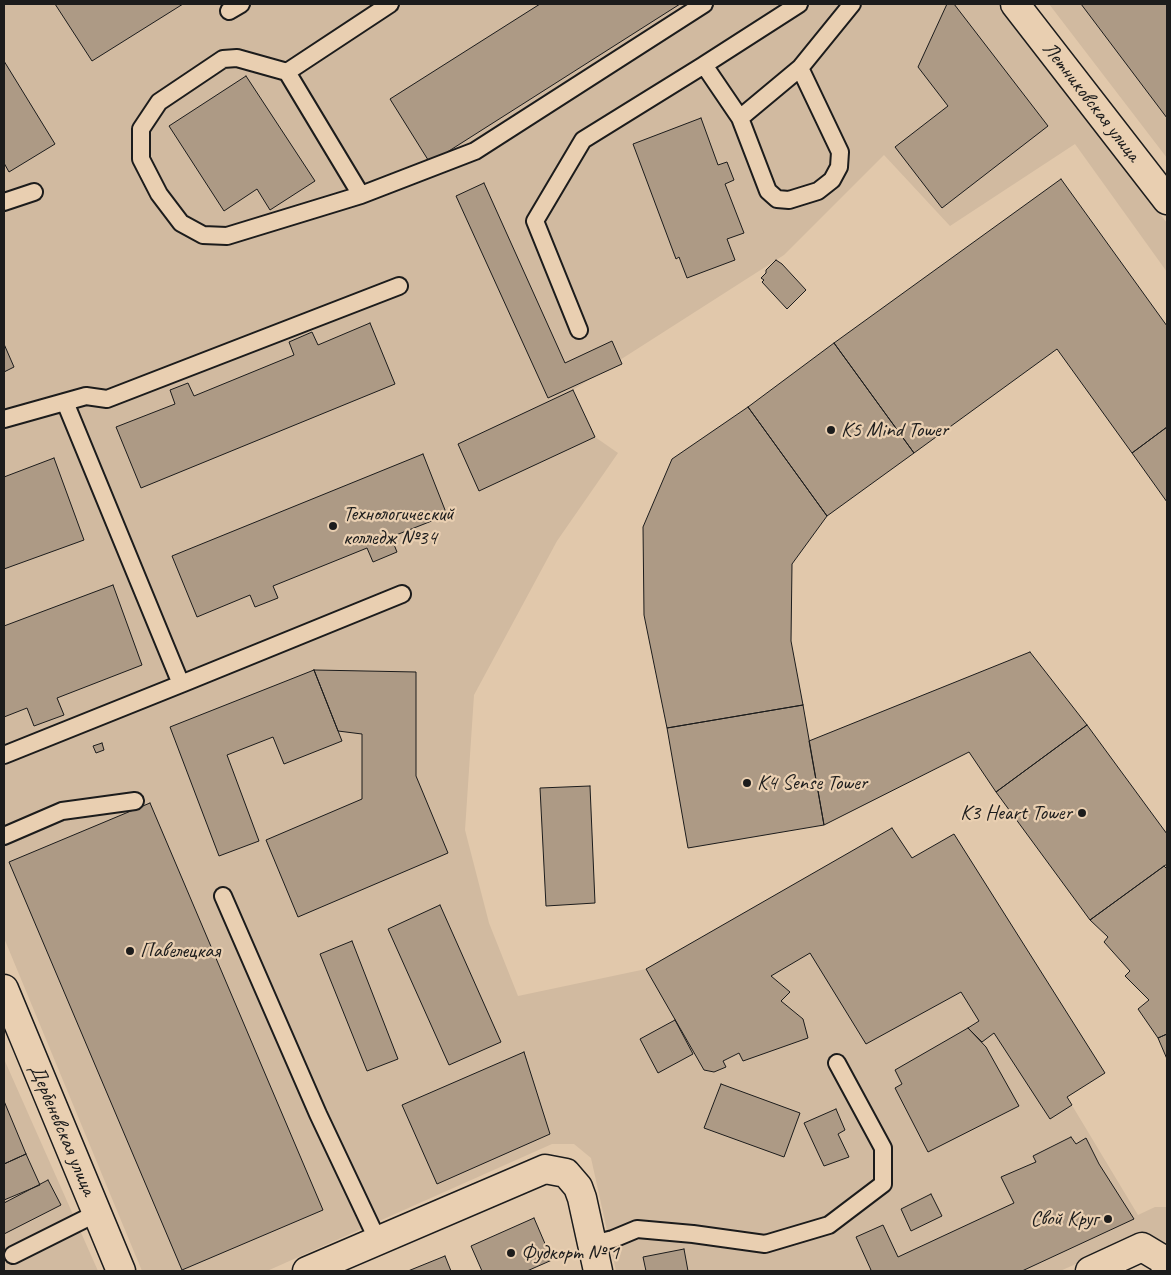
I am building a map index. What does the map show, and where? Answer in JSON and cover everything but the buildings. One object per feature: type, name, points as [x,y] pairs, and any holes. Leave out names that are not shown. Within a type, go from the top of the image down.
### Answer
[{"type":"street","name":"Летниковская улица","points":[[1024,7],[1164,188]]},
{"type":"street","name":"Дербеневская улица","points":[[4,989],[121,1271]]},
{"type":"street","points":[[308,1271],[545,1169],[566,1173],[573,1180],[582,1198],[598,1271]]},
{"type":"street","points":[[1090,1271],[1142,1248],[1162,1259],[1167,1268]]},
{"type":"lane","points":[[287,72],[390,4]]},
{"type":"lane","points":[[361,195],[287,72],[237,58],[223,59],[159,102],[141,129],[141,159],[159,194],[181,223],[203,235],[227,236],[361,195],[475,151],[704,4]]},
{"type":"lane","points":[[579,330],[536,221],[582,140],[799,4]]},
{"type":"lane","points":[[740,118],[800,68],[852,4]]},
{"type":"lane","points":[[704,65],[740,118],[768,191],[777,199],[789,200],[818,191],[832,180],[839,167],[840,152],[800,68]]},
{"type":"lane","points":[[4,202],[34,192]]},
{"type":"lane","points":[[4,419],[86,396],[107,399],[399,286]]},
{"type":"lane","points":[[65,402],[182,684]]},
{"type":"lane","points":[[4,755],[402,594]]},
{"type":"lane","points":[[4,836],[62,811],[135,801]]},
{"type":"lane","points":[[223,896],[318,1114],[378,1241]]},
{"type":"lane","points":[[593,1244],[613,1239],[637,1229],[693,1234],[764,1244],[829,1225],[883,1184],[882,1148],[837,1063]]},
{"type":"lane","points":[[13,1255],[97,1213]]},
{"type":"shaded area","points":[[4,4],[1001,4],[1059,85],[1167,223],[1167,272],[1075,144],[950,226],[884,155],[784,255],[573,390],[595,437],[618,453],[557,541],[474,695],[465,830],[489,923],[518,996],[646,969],[892,828],[912,858],[954,834],[1105,1073],[1067,1097],[1138,1215],[1155,1207],[1167,1207],[1167,1248],[1165,1244],[1147,1233],[1060,1271],[616,1271],[591,1158],[574,1144],[552,1144],[267,1271],[142,1271],[4,938]]},
{"type":"shaded area","points":[[1049,4],[1167,4],[1167,158]]},
{"type":"shaded area","points":[[4,1059],[98,1271],[4,1271]]},
{"type":"place","name":"К5 Mind Tower","points":[[831,430]]},
{"type":"place","name":"Технологический колледж №34","points":[[333,526]]},
{"type":"place","name":"К4 Sense Tower","points":[[747,783]]},
{"type":"place","name":"К3 Heart Tower","points":[[1082,813]]},
{"type":"place","name":"Павелецкая","points":[[130,951]]},
{"type":"place","name":"Свой Круг","points":[[1108,1219]]},
{"type":"place","name":"Фудкорт № 1","points":[[511,1253]]}]
